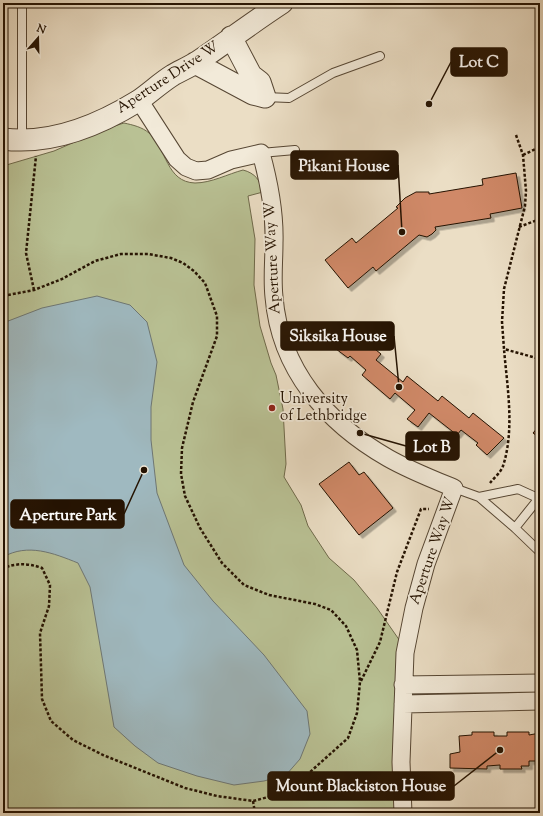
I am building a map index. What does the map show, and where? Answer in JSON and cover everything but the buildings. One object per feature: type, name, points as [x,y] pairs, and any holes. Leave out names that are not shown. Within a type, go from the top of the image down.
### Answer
[{"type":"street","name":"Aperture Drive W","points":[[3,154],[13,141],[59,135],[87,126],[139,100],[172,76],[195,63],[282,3]]},
{"type":"street","points":[[195,63],[253,94],[265,96],[260,82],[251,75],[231,37]]},
{"type":"street","points":[[139,100],[177,159],[186,167],[196,171],[208,170],[231,160],[261,154]]},
{"type":"street","name":"Aperture Way W","points":[[261,154],[266,172],[273,215],[274,298],[277,322],[292,366],[322,405],[342,426],[389,458],[454,488],[426,564],[414,608],[405,653],[401,762],[402,813]]},
{"type":"street","points":[[403,685],[540,683]]},
{"type":"street","points":[[403,704],[540,701]]},
{"type":"lane","points":[[13,141],[22,3]]},
{"type":"lane","points":[[265,96],[289,98],[333,73],[380,56]]},
{"type":"lane","points":[[261,154],[295,150]]},
{"type":"lane","points":[[454,488],[479,497],[540,552]]},
{"type":"lane","points":[[479,497],[518,489],[539,498],[515,528]]},
{"type":"path","points":[[479,497],[503,467],[508,439],[509,408],[502,322],[504,289],[518,227],[525,206],[526,191],[523,155],[516,135]]},
{"type":"path","points":[[13,141],[36,156],[26,253],[34,290]]},
{"type":"path","points":[[523,155],[540,147]]},
{"type":"path","points":[[518,227],[540,219]]},
{"type":"path","points":[[3,296],[34,290],[95,261],[121,254],[148,254],[171,258],[183,263],[194,271],[205,283],[217,316],[217,336],[193,402],[182,448],[181,474],[185,496],[200,528],[222,563],[244,585],[269,595],[315,604],[330,610],[346,626],[357,650],[360,682],[358,713],[348,738],[300,781],[276,795],[253,801],[217,796],[185,788],[73,740],[51,721],[42,699],[40,633],[48,606],[50,585],[42,568],[28,563],[3,568]]},
{"type":"path","points":[[504,348],[540,359]]},
{"type":"path","points":[[253,801],[255,813]]},
{"type":"green space","points":[[124,123],[134,125],[149,133],[160,147],[172,171],[185,181],[195,183],[207,182],[243,170],[254,175],[261,184],[263,192],[248,196],[255,239],[254,285],[260,326],[276,375],[283,409],[286,464],[284,477],[301,505],[308,526],[329,558],[354,580],[377,608],[400,641],[396,813],[3,813],[3,166],[54,151],[102,130]]},
{"type":"water","points":[[97,296],[130,305],[147,322],[157,362],[151,407],[151,440],[157,493],[184,565],[213,601],[264,655],[307,711],[310,734],[300,759],[286,775],[264,781],[234,785],[197,776],[158,763],[135,746],[114,727],[90,587],[78,563],[50,553],[31,550],[12,553],[3,557],[3,323],[42,308]]},
{"type":"place","name":"Lot C","points":[[429,104]]},
{"type":"place","name":"Pikani House","points":[[402,232]]},
{"type":"place","name":"Siksika House","points":[[399,387]]},
{"type":"place","name":"University of Lethbridge","points":[[272,408]]},
{"type":"place","name":"Lot B","points":[[360,433]]},
{"type":"place","name":"Aperture Park","points":[[144,470]]},
{"type":"place","name":"Mount Blackiston House","points":[[500,750]]}]
